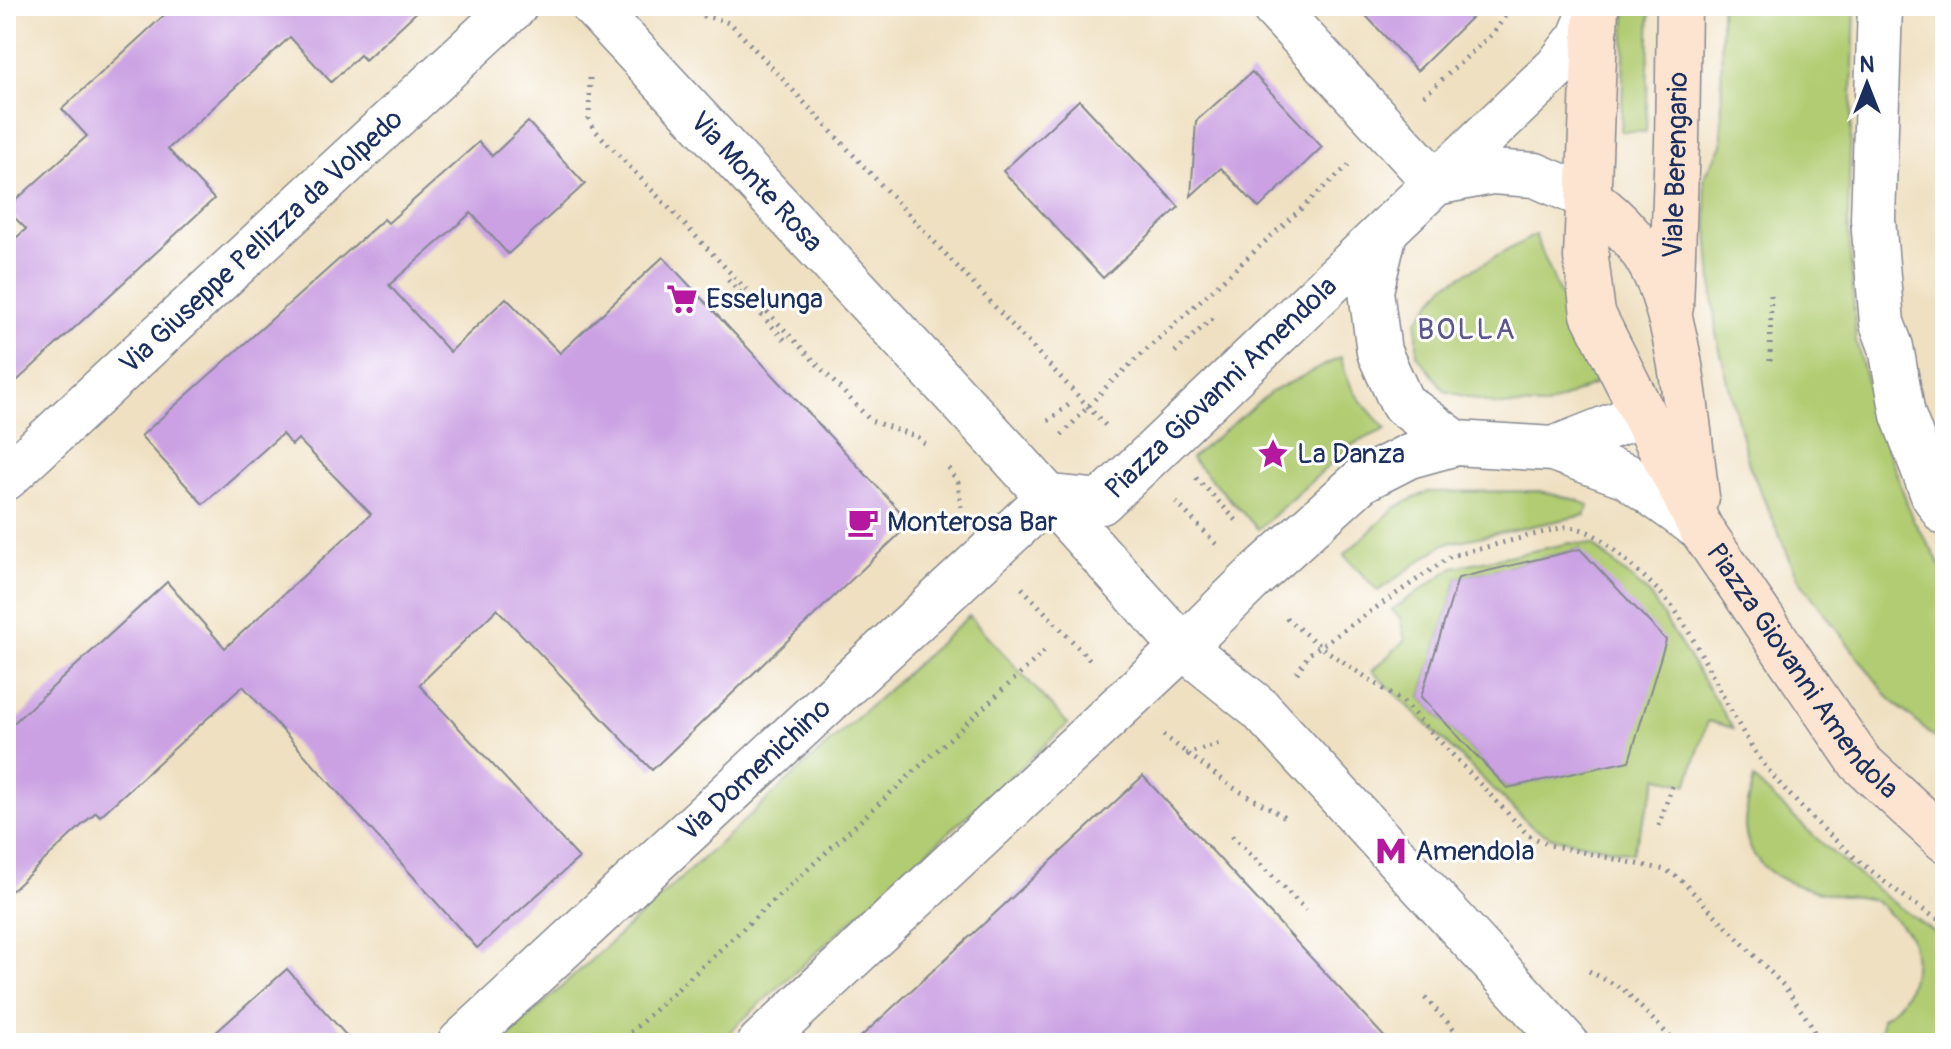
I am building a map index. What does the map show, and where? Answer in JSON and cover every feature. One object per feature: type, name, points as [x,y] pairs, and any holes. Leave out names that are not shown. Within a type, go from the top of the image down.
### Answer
[{"type":"main road","points":[[1589,198],[1594,6]]},
{"type":"main road","name":"Viale Berengario","points":[[1675,346],[1679,6]]},
{"type":"main road","name":"Piazza Giovanni Amendola","points":[[1589,198],[1615,217],[1637,244],[1659,282],[1675,346],[1701,529]]},
{"type":"main road","name":"Piazza Giovanni Amendola","points":[[1589,198],[1586,257],[1593,314],[1701,529],[1860,762],[1945,840]]},
{"type":"main road","points":[[1642,414],[1675,346]]},
{"type":"street","name":"Via Giuseppe Pellizza da Volpedo","points":[[6,478],[515,6]]},
{"type":"street","name":"Via Monte Rosa","points":[[593,6],[1049,497]]},
{"type":"street","points":[[1273,6],[1436,183]]},
{"type":"street","name":"Piazza Giovanni Amendola","points":[[1049,497],[1101,502],[1565,57],[1580,37],[1594,6]]},
{"type":"street","points":[[1880,6],[1873,219],[1882,323],[1891,347],[1903,415],[1933,495],[1945,513]]},
{"type":"street","name":"Piazza Giovanni Amendola","points":[[1436,183],[1492,172],[1535,175],[1589,198]]},
{"type":"street","name":"Piazza Giovanni Amendola","points":[[1385,232],[1371,291],[1379,352],[1402,403],[1456,443]]},
{"type":"street","name":"Piazza Giovanni Amendola","points":[[1553,449],[1642,414]]},
{"type":"street","name":"Piazza Giovanni Amendola","points":[[1183,647],[1251,580],[1362,480],[1409,456],[1456,443],[1553,449],[1627,476],[1701,529]]},
{"type":"street","points":[[1049,497],[1183,647],[1260,709],[1566,1043]]},
{"type":"street","name":"Via Domenichino","points":[[460,1043],[1049,497]]},
{"type":"street","points":[[760,1043],[1183,647]]},
{"type":"path","points":[[681,6],[695,15],[732,25],[1108,428]]},
{"type":"path","points":[[1419,101],[1494,32],[1512,6]]},
{"type":"path","points":[[586,67],[590,78],[589,119],[593,128],[871,421],[918,437],[933,450]]},
{"type":"path","points":[[1065,432],[1108,385],[1354,161]]},
{"type":"path","points":[[728,280],[787,342]]},
{"type":"path","points":[[1770,361],[1771,294]]},
{"type":"path","points":[[1175,352],[1216,315]]},
{"type":"path","points":[[1048,421],[1071,403]]},
{"type":"path","points":[[947,463],[958,483],[963,516]]},
{"type":"path","points":[[1192,474],[1244,528]]},
{"type":"path","points":[[1167,493],[1220,548]]},
{"type":"path","points":[[1296,673],[1309,654],[1451,556],[1564,527],[1577,527],[1592,533],[1656,588],[1680,616],[1725,702],[1773,775],[1827,832],[1911,903],[1945,924]]},
{"type":"path","points":[[1016,582],[1095,666]]},
{"type":"path","points":[[1281,612],[1321,647],[1403,702],[1528,835],[1549,845],[1666,870],[1680,879],[1784,986],[1810,1023],[1819,1043]]},
{"type":"path","points":[[619,1043],[1047,649]]},
{"type":"path","points":[[1186,754],[1227,740]]},
{"type":"path","points":[[1659,826],[1672,786]]},
{"type":"path","points":[[1232,836],[1306,910]]},
{"type":"path","points":[[1589,971],[1623,989],[1676,1043]]},
{"type":"path","points":[[1425,998],[1464,1040]]},
{"type":"green space","points":[[1626,6],[1650,6],[1646,132],[1621,131]]},
{"type":"green space","points":[[1721,6],[1855,6],[1848,218],[1856,341],[1877,417],[1912,518],[1945,572],[1945,747],[1889,698],[1798,578],[1749,465],[1716,334],[1704,178],[1722,145]]},
{"type":"green space","points":[[1535,235],[1597,383],[1546,406],[1497,405],[1445,391],[1417,355],[1417,321],[1445,285]]},
{"type":"green space","points":[[1341,357],[1352,388],[1386,429],[1353,444],[1258,529],[1191,458],[1271,392]]},
{"type":"green space","points":[[1540,491],[1589,506],[1585,515],[1444,544],[1378,591],[1344,555],[1396,507],[1427,492]]},
{"type":"green space","points":[[1571,543],[1593,545],[1649,594],[1733,728],[1708,721],[1687,785],[1658,777],[1632,853],[1555,838],[1533,828],[1372,671],[1405,640],[1400,618],[1392,610],[1454,567]],"holes":[[[1580,549],[1629,760],[1507,788],[1421,697],[1458,578]]]},
{"type":"green space","points":[[969,616],[1068,724],[717,1043],[500,1043]]},
{"type":"green space","points":[[1754,779],[1845,864],[1945,939],[1945,1043],[1881,1043],[1882,1018],[1899,1003],[1913,972],[1913,949],[1909,935],[1877,902],[1805,888],[1776,876],[1765,867],[1748,843],[1745,827]]},
{"type":"building","points":[[174,6],[423,6],[365,60],[360,55],[331,82],[290,37],[168,149],[214,199],[6,391],[6,247],[26,229],[6,209],[87,136],[62,109]]},
{"type":"building","points":[[1357,6],[1483,6],[1417,71]]},
{"type":"building","points":[[1252,72],[1322,147],[1259,208],[1221,168],[1191,196],[1196,121]]},
{"type":"building","points":[[1079,100],[1179,207],[1103,278],[1003,171]]},
{"type":"building","points":[[528,122],[585,184],[508,254],[471,213],[389,285],[450,352],[506,298],[560,353],[663,257],[911,523],[652,770],[497,609],[419,685],[579,858],[477,948],[243,686],[100,816],[96,812],[6,896],[6,730],[167,582],[225,648],[371,514],[298,439],[292,445],[282,434],[203,504],[141,436],[384,219],[388,223],[479,142],[492,156]]},
{"type":"building","points":[[1580,549],[1666,640],[1629,761],[1507,788],[1421,697],[1458,578]]},
{"type":"building","points":[[1143,776],[1390,1043],[854,1043],[977,930]]},
{"type":"building","points":[[287,969],[353,1043],[204,1043]]},
{"type":"place","name":"Esselunga","points":[[682,299]]},
{"type":"place","name":"La Danza","points":[[1273,454]]},
{"type":"place","name":"Monterosa Bar","points":[[863,522]]},
{"type":"place","name":"Amendola","points":[[1391,851]]},
{"type":"district","name":"BOLLA","points":[[1467,329]]}]
